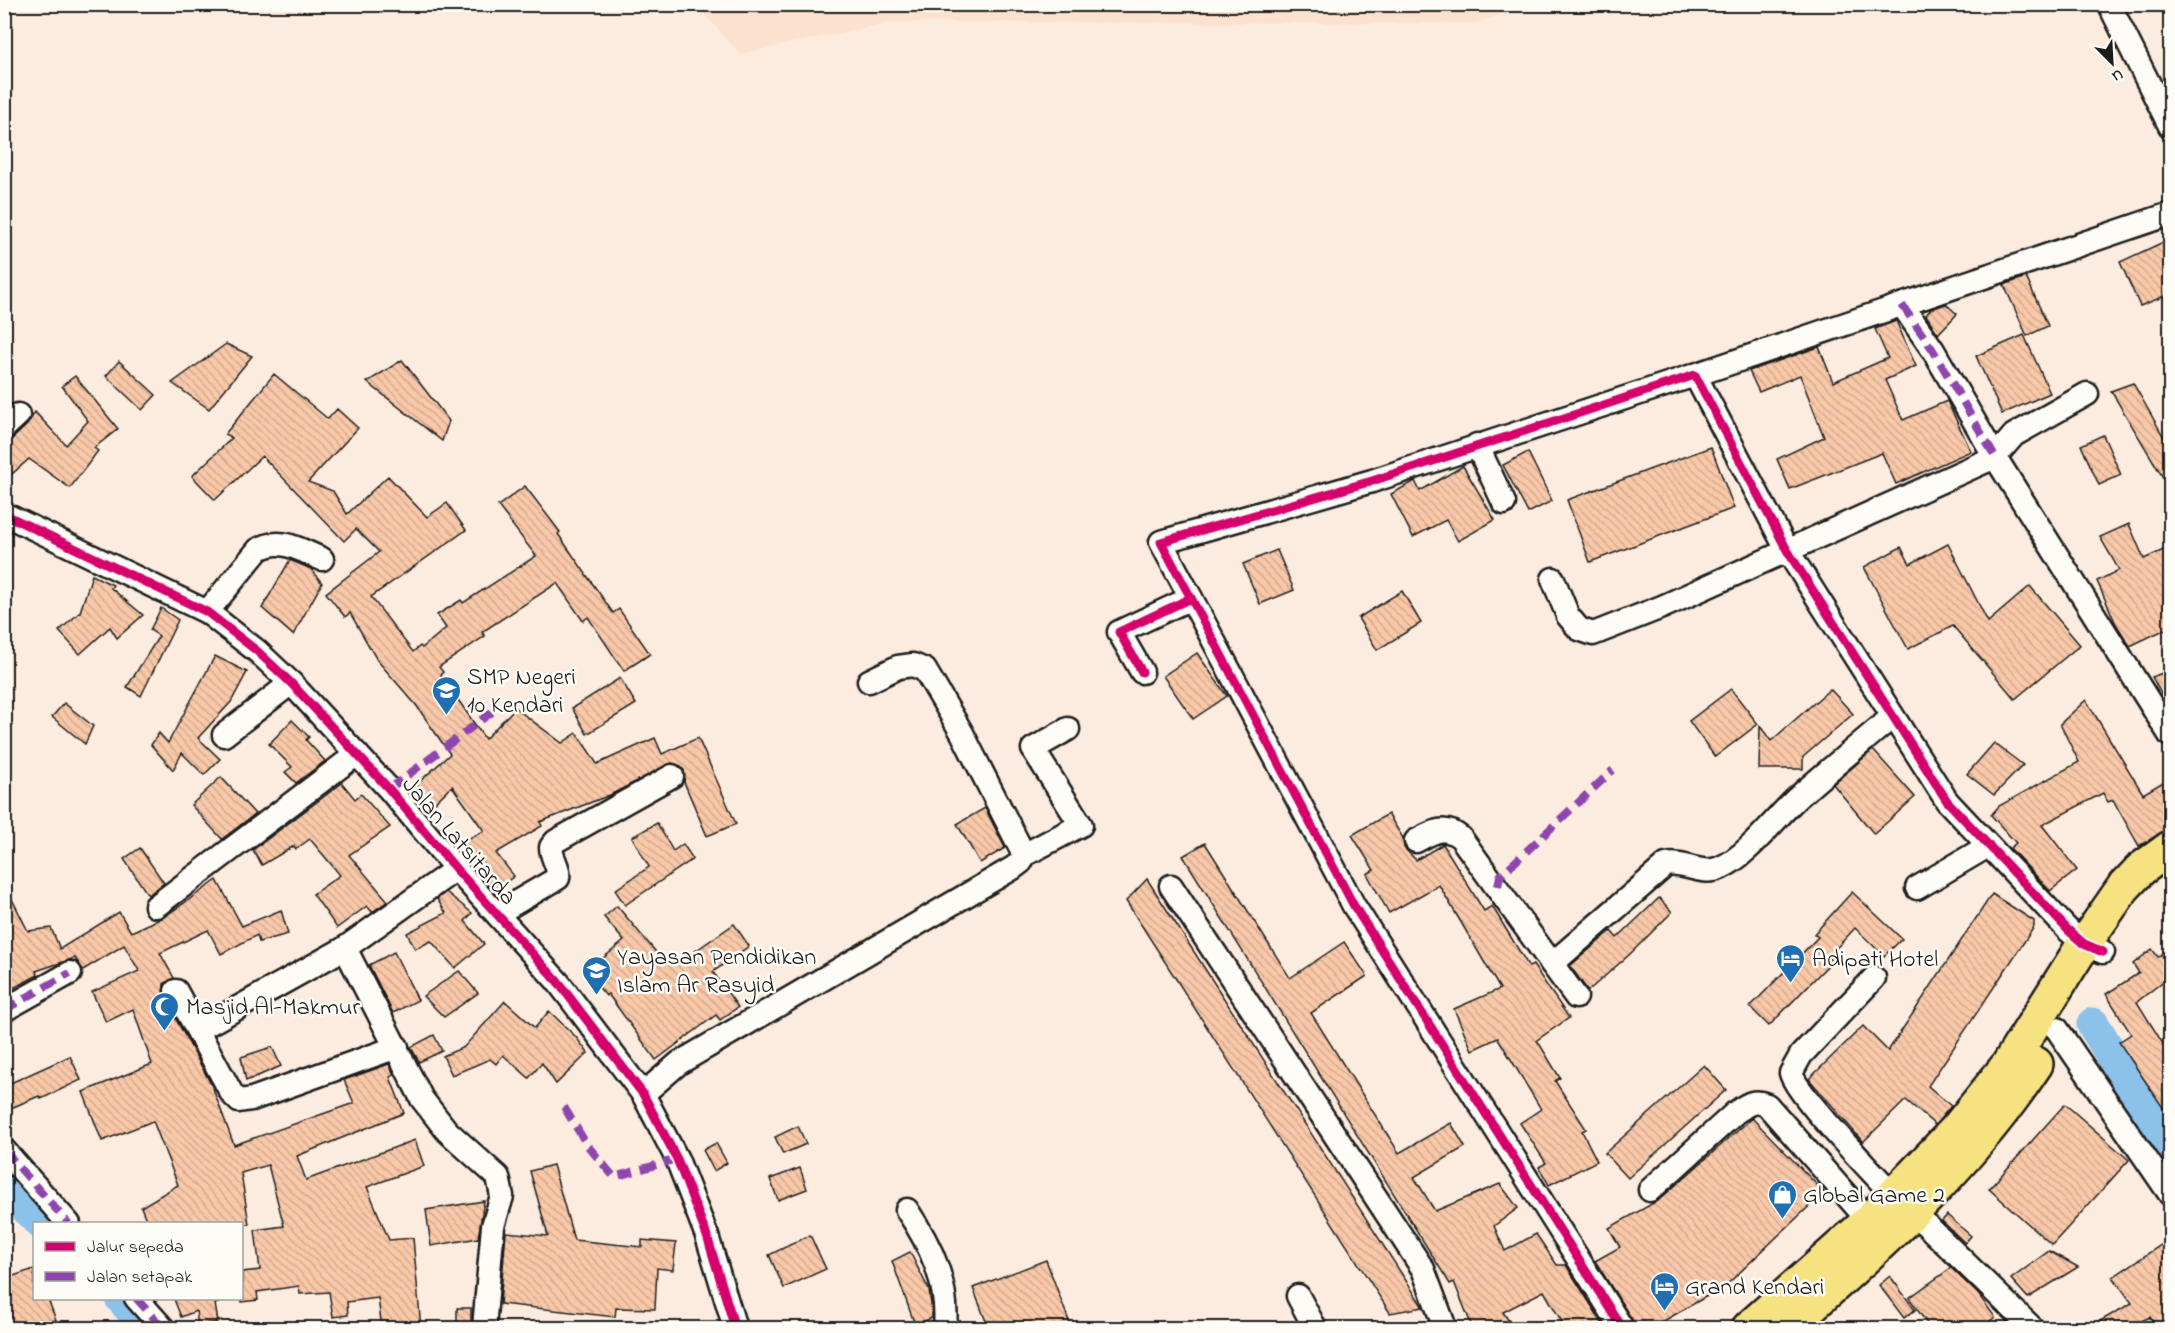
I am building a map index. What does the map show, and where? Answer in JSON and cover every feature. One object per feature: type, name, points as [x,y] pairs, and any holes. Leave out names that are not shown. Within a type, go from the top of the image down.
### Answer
[{"type":"highway","points":[[1749,1329],[1788,1316],[2007,1106],[2057,1029],[2123,888],[2141,869],[2170,848]]},
{"type":"highway","points":[[1788,1316],[1869,1221],[1904,1204],[1956,1130],[2003,1073],[2093,948],[2137,904],[2170,877]]},
{"type":"street","points":[[2109,4],[2170,126]]},
{"type":"street","points":[[1622,1329],[1354,906],[1161,542],[1361,485],[2164,216],[2170,216]]},
{"type":"street","points":[[1902,305],[1933,350],[1995,457],[2170,735]]},
{"type":"street","points":[[1695,375],[1787,550],[1947,801],[1988,846],[2093,948]]},
{"type":"street","points":[[1553,579],[1568,616],[1579,630],[1593,634],[1662,606],[1995,457],[2014,435],[2087,394]]},
{"type":"street","points":[[1477,445],[1504,503]]},
{"type":"street","name":"Jalan Latsitarda","points":[[4,513],[207,612],[257,651],[291,682],[357,754],[558,982],[643,1094],[677,1159],[707,1236],[735,1329]]},
{"type":"street","points":[[207,612],[258,550],[269,543],[281,542],[322,559]]},
{"type":"street","points":[[1142,672],[1119,632],[1191,598]]},
{"type":"street","points":[[869,681],[898,667],[913,665],[925,670],[962,734],[1024,855]]},
{"type":"street","points":[[224,735],[291,682]]},
{"type":"street","points":[[1552,964],[1666,865],[1678,864],[1692,870],[1712,871],[1731,861],[1798,798],[1892,717]]},
{"type":"street","points":[[643,1094],[679,1064],[1013,868],[1021,862],[1024,855],[1081,825],[1034,749],[1068,729]]},
{"type":"street","points":[[156,906],[357,754]]},
{"type":"street","points":[[498,913],[558,878],[559,872],[550,847],[556,841],[672,776]]},
{"type":"street","points":[[1416,841],[1444,829],[1452,830],[1461,838],[1576,997]]},
{"type":"street","points":[[1917,888],[1988,846]]},
{"type":"street","points":[[198,1030],[345,948],[456,868]]},
{"type":"street","points":[[1171,886],[1423,1269],[1445,1329]]},
{"type":"street","points":[[345,948],[422,1099],[433,1115],[498,1177],[502,1187],[500,1206],[493,1226],[484,1329]]},
{"type":"street","points":[[4,1010],[70,973]]},
{"type":"street","points":[[1874,978],[1801,1055],[1791,1073],[1811,1104],[1904,1204],[2032,1329]]},
{"type":"street","points":[[176,991],[232,1094],[239,1101],[252,1099],[397,1047]]},
{"type":"street","points":[[2057,1029],[2170,1194]]},
{"type":"street","points":[[1650,1190],[1735,1113],[1750,1102],[1757,1101],[1767,1105],[1869,1221]]},
{"type":"street","points":[[4,1150],[67,1222]]},
{"type":"street","points":[[907,1210],[937,1263],[944,1285],[945,1329]]},
{"type":"street","points":[[1298,1296],[1315,1329]]},
{"type":"street","points":[[137,1300],[163,1329]]},
{"type":"shaded area","points":[[696,5],[1527,5],[1476,23],[893,22],[740,54]]},
{"type":"building","points":[[2170,239],[2170,294],[2140,306],[2120,262]]},
{"type":"building","points":[[2026,277],[2048,326],[2027,336],[2004,285]]},
{"type":"building","points":[[1946,304],[1957,314],[1938,334],[1926,315],[1931,309]]},
{"type":"building","points":[[1896,321],[1916,366],[1885,380],[1903,420],[1947,401],[1971,451],[1896,484],[1882,453],[1790,489],[1777,459],[1824,437],[1800,375],[1759,392],[1749,371],[1819,347],[1833,382],[1888,358],[1875,329]]},
{"type":"building","points":[[2024,335],[2050,393],[2002,414],[1976,356]]},
{"type":"building","points":[[226,344],[252,356],[209,409],[172,383]]},
{"type":"building","points":[[402,360],[449,421],[442,441],[367,382]]},
{"type":"building","points":[[119,361],[156,395],[142,410],[106,376]]},
{"type":"building","points":[[274,374],[328,419],[337,409],[358,428],[308,482],[333,491],[347,514],[388,476],[427,517],[447,503],[466,530],[371,597],[413,652],[420,646],[422,648],[446,628],[437,615],[461,600],[463,603],[536,556],[498,506],[525,486],[560,532],[558,534],[613,613],[619,609],[650,654],[624,671],[588,617],[583,621],[557,583],[482,632],[485,636],[439,667],[443,672],[441,675],[485,739],[515,708],[562,743],[577,733],[597,764],[655,738],[662,754],[698,738],[736,824],[707,836],[684,782],[684,770],[672,763],[610,795],[540,822],[542,826],[496,853],[514,876],[496,890],[478,867],[474,869],[461,842],[484,831],[452,786],[430,807],[417,784],[450,754],[416,705],[377,660],[350,613],[345,617],[326,593],[379,552],[356,529],[344,541],[262,456],[215,500],[192,476],[232,438],[225,434]]},
{"type":"building","points":[[75,376],[118,429],[94,448],[98,451],[70,488],[29,459],[4,481],[4,441],[13,438],[27,425],[35,412],[66,445],[88,421],[62,386]]},
{"type":"building","points":[[2133,383],[2170,448],[2170,489],[2111,391]]},
{"type":"building","points":[[2103,435],[2121,475],[2099,485],[2081,445]]},
{"type":"building","points":[[1711,447],[1734,508],[1590,562],[1567,500]]},
{"type":"building","points":[[1528,452],[1552,501],[1528,513],[1503,465]]},
{"type":"building","points":[[1463,466],[1495,520],[1458,541],[1446,520],[1413,537],[1391,494],[1415,481],[1420,491]]},
{"type":"building","points":[[2129,524],[2144,559],[2170,547],[2170,627],[2130,646],[2116,624],[2097,581],[2119,570],[2100,537]]},
{"type":"building","points":[[1948,544],[1988,622],[2030,586],[2080,645],[2015,699],[1953,626],[1908,649],[1864,567],[1901,547],[1910,564]]},
{"type":"building","points":[[1277,550],[1294,590],[1260,604],[1243,564]]},
{"type":"building","points":[[290,560],[311,569],[322,583],[293,635],[262,608]]},
{"type":"building","points":[[92,575],[113,585],[111,588],[143,615],[117,638],[110,627],[80,654],[59,631],[80,612]]},
{"type":"building","points":[[1402,591],[1421,623],[1377,650],[1358,618]]},
{"type":"building","points":[[161,608],[178,620],[141,696],[127,687],[159,636],[150,630]]},
{"type":"building","points":[[1197,653],[1227,696],[1193,719],[1163,676]]},
{"type":"building","points":[[215,656],[247,672],[231,702],[198,738],[220,759],[204,775],[182,753],[173,770],[151,745],[159,733],[168,743]]},
{"type":"building","points":[[2170,670],[2170,710],[2152,677]]},
{"type":"building","points":[[620,678],[636,704],[587,734],[572,708]]},
{"type":"building","points":[[1731,689],[1758,724],[1715,757],[1689,721]]},
{"type":"building","points":[[1830,689],[1853,714],[1803,757],[1803,769],[1759,769],[1760,726],[1771,741]]},
{"type":"building","points":[[2086,700],[2143,794],[2170,778],[2170,828],[2139,846],[2113,800],[2108,802],[2103,793],[2042,825],[2077,870],[2050,891],[2010,848],[2016,843],[1991,815],[1999,806],[2079,762],[2060,724]]},
{"type":"building","points":[[64,703],[93,726],[85,744],[52,717]]},
{"type":"building","points":[[292,720],[309,737],[306,740],[325,761],[296,783],[285,772],[292,767],[269,744]]},
{"type":"building","points":[[1994,743],[2023,765],[1994,795],[1967,774]]},
{"type":"building","points":[[1873,750],[1915,797],[1874,834],[1833,784]]},
{"type":"building","points":[[221,777],[255,814],[222,839],[191,805]]},
{"type":"building","points":[[342,783],[355,799],[361,794],[390,827],[349,855],[388,901],[372,912],[367,906],[337,928],[313,894],[340,875],[310,839],[296,849],[294,846],[262,865],[253,850]]},
{"type":"building","points":[[985,808],[1005,848],[980,863],[957,824]]},
{"type":"building","points":[[1388,814],[1403,838],[1404,848],[1416,860],[1443,844],[1484,911],[1492,906],[1529,967],[1533,965],[1569,1018],[1537,1040],[1560,1078],[1555,1081],[1586,1129],[1582,1131],[1597,1161],[1549,1185],[1539,1167],[1546,1163],[1520,1123],[1541,1109],[1498,1038],[1472,1050],[1454,1009],[1500,989],[1462,924],[1439,885],[1389,913],[1367,874],[1374,870],[1352,835]]},
{"type":"building","points":[[657,823],[673,851],[683,844],[693,859],[625,905],[615,890],[649,867],[632,837]]},
{"type":"building","points":[[1205,843],[1290,978],[1344,942],[1367,976],[1311,1013],[1399,1153],[1451,1123],[1465,1147],[1414,1177],[1435,1211],[1500,1184],[1518,1208],[1494,1226],[1505,1251],[1536,1234],[1557,1265],[1566,1265],[1606,1329],[1566,1329],[1544,1291],[1503,1312],[1514,1329],[1473,1329],[1454,1282],[1450,1284],[1183,856]]},
{"type":"building","points":[[140,848],[164,883],[148,895],[124,859]]},
{"type":"building","points":[[1147,879],[1423,1307],[1390,1313],[1126,901]]},
{"type":"building","points":[[217,880],[242,926],[281,910],[288,934],[259,942],[257,935],[221,954],[208,930],[160,953],[174,978],[164,984],[164,997],[212,1086],[234,1145],[354,1103],[344,1080],[389,1064],[394,1075],[390,1077],[404,1113],[297,1156],[306,1180],[415,1140],[424,1166],[367,1187],[389,1240],[413,1238],[421,1329],[382,1329],[378,1298],[347,1302],[348,1315],[333,1317],[329,1292],[300,1294],[299,1286],[257,1292],[258,1300],[242,1302],[243,1272],[260,1270],[255,1230],[284,1226],[268,1165],[241,1173],[249,1224],[243,1224],[243,1222],[147,1222],[141,1207],[178,1185],[153,1121],[102,1141],[83,1092],[152,1064],[133,1009],[106,1022],[92,992],[139,971],[124,945],[83,970],[75,958],[36,971],[38,975],[4,993],[4,883],[28,931],[51,928],[60,949],[119,912],[131,932],[164,917]]},
{"type":"building","points":[[446,892],[472,913],[465,921],[484,944],[455,968],[431,941],[415,949],[407,933],[446,913],[437,899]]},
{"type":"building","points":[[1852,892],[1902,939],[1884,956],[1855,928],[1828,957],[1832,961],[1769,1026],[1750,1007],[1818,937],[1814,934]]},
{"type":"building","points":[[1992,894],[2034,921],[2034,927],[1928,1086],[1951,1106],[1935,1125],[1906,1100],[1863,1142],[1809,1079],[1863,1026],[1888,1051]]},
{"type":"building","points":[[1659,898],[1672,912],[1630,954],[1588,991],[1570,966],[1611,931],[1617,938]]},
{"type":"building","points":[[617,906],[666,964],[674,958],[678,963],[734,924],[749,946],[713,972],[738,1007],[720,1020],[716,1015],[656,1060],[608,994],[606,996],[586,972],[624,941],[604,917]]},
{"type":"building","points":[[2170,948],[2170,976],[2137,1002],[2170,1055],[2170,1118],[2119,1042],[2131,1034],[2106,994],[2139,973],[2133,964],[2152,949],[2158,957]]},
{"type":"building","points":[[394,952],[418,1000],[393,1013],[369,965]]},
{"type":"building","points":[[459,971],[478,993],[444,1017],[423,996]]},
{"type":"building","points":[[505,1001],[535,1028],[549,1011],[576,1037],[588,1053],[556,1084],[542,1063],[529,1078],[503,1055],[496,1064],[490,1059],[452,1075],[443,1056],[464,1047]]},
{"type":"building","points":[[434,1035],[442,1051],[419,1062],[411,1047]]},
{"type":"building","points":[[272,1047],[281,1066],[246,1081],[241,1057]]},
{"type":"building","points":[[70,1056],[81,1080],[41,1099],[39,1096],[4,1111],[4,1086]]},
{"type":"building","points":[[1704,1065],[1726,1090],[1628,1178],[1605,1153]]},
{"type":"building","points":[[2065,1104],[2129,1160],[2052,1245],[1989,1189]]},
{"type":"building","points":[[1752,1118],[1824,1192],[1717,1294],[1714,1292],[1650,1329],[1635,1329],[1633,1321],[1595,1261],[1620,1247],[1609,1228],[1659,1200]]},
{"type":"building","points":[[798,1126],[806,1144],[783,1154],[775,1137]]},
{"type":"building","points":[[716,1143],[727,1163],[714,1171],[703,1150]]},
{"type":"building","points":[[553,1165],[574,1240],[642,1247],[642,1240],[676,1243],[673,1270],[657,1268],[655,1309],[616,1308],[615,1317],[500,1304],[506,1232],[548,1236],[530,1171]]},
{"type":"building","points":[[800,1168],[807,1189],[778,1200],[770,1179]]},
{"type":"building","points":[[484,1201],[478,1238],[431,1246],[426,1210]]},
{"type":"building","points":[[1947,1215],[1971,1236],[1965,1243],[1942,1221]]},
{"type":"building","points":[[810,1235],[826,1269],[784,1288],[769,1255]]},
{"type":"building","points":[[2170,1239],[2170,1329],[2157,1329],[2150,1317],[2125,1329],[2086,1329],[2132,1303],[2113,1277]]},
{"type":"building","points":[[2049,1251],[2078,1267],[2028,1298],[2011,1279]]},
{"type":"building","points":[[910,1252],[929,1290],[932,1312],[932,1318],[915,1325],[892,1261]]},
{"type":"building","points":[[1046,1260],[1072,1329],[989,1329],[973,1288]]},
{"type":"building","points":[[1951,1268],[1978,1294],[1995,1317],[1980,1329],[1931,1329],[1909,1298]]},
{"type":"building","points":[[33,1269],[33,1300],[48,1300],[56,1320],[32,1329],[11,1329],[4,1309],[4,1279]]},
{"type":"building","points":[[1890,1276],[1915,1310],[1904,1318],[1879,1285]]},
{"type":"building","points":[[174,1300],[226,1300],[215,1304],[218,1322],[198,1325],[196,1311],[181,1317]]},
{"type":"building","points":[[457,1308],[471,1308],[471,1329],[457,1329]]},
{"type":"waterway","points":[[2093,1024],[2170,1152]]},
{"type":"waterway","points":[[4,1186],[40,1222]]},
{"type":"waterway","points":[[123,1300],[147,1328]]},
{"type":"marked path","points":[[1902,305],[1933,350],[1995,457]]},
{"type":"marked path","points":[[389,789],[492,712]]},
{"type":"marked path","points":[[1498,886],[1500,876],[1613,770]]},
{"type":"marked path","points":[[4,1010],[70,973]]},
{"type":"marked path","points":[[564,1107],[587,1145],[614,1177],[677,1159]]},
{"type":"marked path","points":[[4,1150],[67,1222]]},
{"type":"marked path","points":[[138,1300],[163,1328]]},
{"type":"cycle path","points":[[1191,598],[1161,542],[1372,481],[1695,375],[1787,550],[1947,801],[2068,930],[2084,944],[2103,952]]},
{"type":"cycle path","points":[[4,514],[207,612],[257,651],[291,683],[389,789],[456,869],[558,982],[643,1094],[677,1159],[707,1236],[735,1328]]},
{"type":"cycle path","points":[[1142,672],[1119,632],[1191,598],[1354,906],[1622,1328]]},
{"type":"place","name":"SMP Negeri 10 Kendari","points":[[446,716]]},
{"type":"place","name":"Adipati Hotel","points":[[1791,984]]},
{"type":"place","name":"Yayasan Pendidikan Islam Ar Rasyid","points":[[596,996]]},
{"type":"place","name":"Masjid Al-Makmur","points":[[165,1032]]},
{"type":"place","name":"Global Game 2","points":[[1782,1220]]},
{"type":"place","name":"Grand Kendari","points":[[1664,1312]]}]
